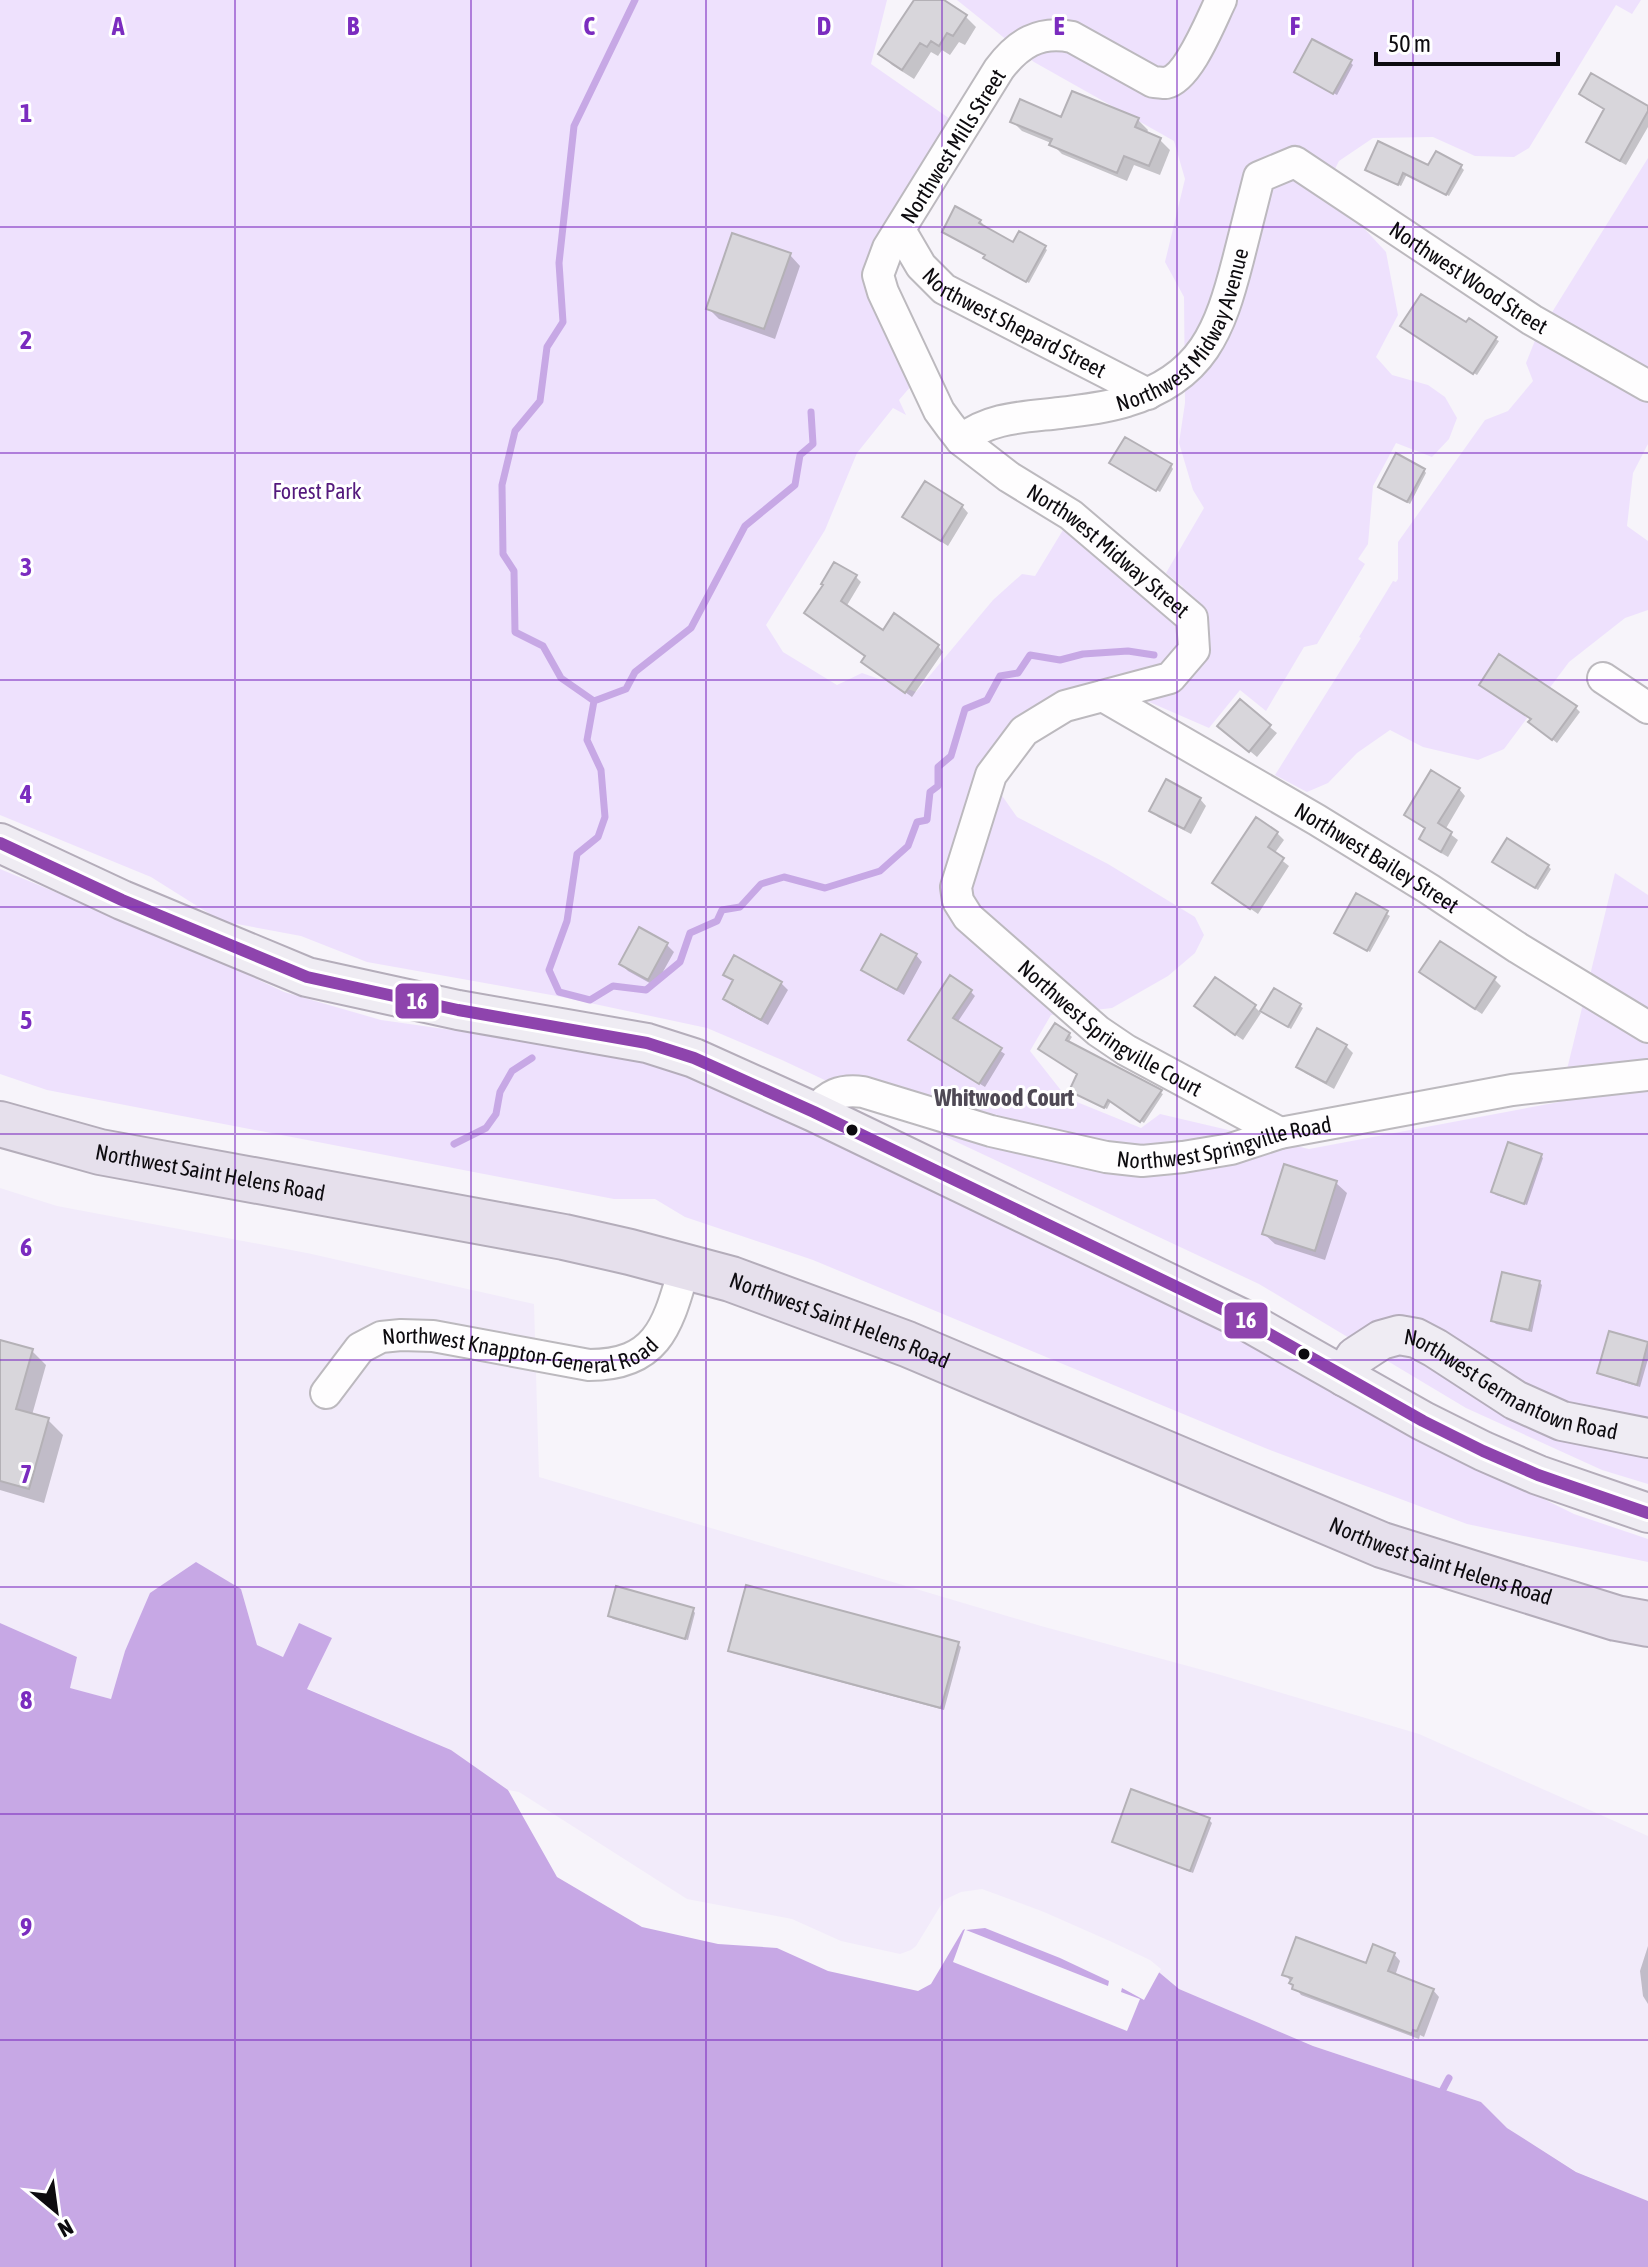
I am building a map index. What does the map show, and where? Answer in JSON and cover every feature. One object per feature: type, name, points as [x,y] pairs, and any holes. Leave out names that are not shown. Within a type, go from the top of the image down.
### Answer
[{"type":"highway","name":"Northwest Saint Helens Road","points":[[0,1124],[100,1152],[564,1237],[731,1279],[907,1344],[1382,1545],[1616,1618],[1648,1624]]},
{"type":"main road","points":[[0,843],[122,900],[307,977],[500,1018],[647,1043],[694,1058],[814,1112],[1243,1319],[1423,1421],[1538,1475],[1648,1513]]},
{"type":"main road","name":"Northwest Germantown Road","points":[[1345,1377],[1355,1357],[1381,1340],[1399,1335],[1416,1338],[1515,1400],[1562,1421],[1648,1438]]},
{"type":"street","name":"Northwest Mills Street","points":[[961,440],[939,411],[883,292],[878,275],[888,248],[999,69],[1018,47],[1044,35],[1072,37],[1153,82],[1167,83],[1188,65],[1221,0]]},
{"type":"street","name":"Northwest Wood Street","points":[[1295,162],[1532,320],[1648,386]]},
{"type":"street","name":"Northwest Midway Avenue","points":[[961,440],[973,430],[1001,420],[1126,402],[1148,394],[1184,372],[1211,340],[1225,310],[1259,177],[1295,162]]},
{"type":"street","name":"Northwest Shepard Street","points":[[900,230],[921,266],[944,289],[1148,394]]},
{"type":"street","name":"Northwest Midway Street","points":[[958,901],[956,887],[991,775],[1024,731],[1065,706],[1170,678],[1194,650],[1192,618],[1071,515],[1009,477],[961,440]]},
{"type":"street","points":[[1603,678],[1648,708]]},
{"type":"street","name":"Northwest Bailey Street","points":[[1103,696],[1317,820],[1648,1027]]},
{"type":"street","name":"Northwest Springville Court","points":[[958,901],[968,917],[1098,1031],[1126,1050],[1280,1133]]},
{"type":"street","name":"Northwest Springville Road","points":[[814,1112],[835,1093],[852,1090],[991,1131],[1106,1157],[1142,1161],[1231,1149],[1280,1133],[1512,1090],[1648,1075]]},
{"type":"street","name":"Northwest Knappton-General Road","points":[[326,1393],[360,1348],[381,1337],[433,1336],[589,1365],[609,1365],[629,1359],[647,1348],[665,1328],[685,1266]]},
{"type":"shaded area","points":[[0,1188],[57,1206],[307,1253],[534,1304],[539,1477],[1419,1734],[1648,1836],[1648,2201],[1577,2172],[1507,2128],[1481,2102],[1313,2046],[1179,1989],[1148,1963],[914,1953],[900,1958],[685,1902],[508,1790],[451,1750],[306,1688],[332,1638],[283,1657],[257,1645],[241,1589],[125,1651],[111,1699],[69,1688],[77,1657],[0,1623]]},
{"type":"shaded area","points":[[196,1562],[241,1589],[257,1645],[283,1657],[299,1623],[332,1638],[307,1689],[451,1750],[508,1790],[685,1902],[900,1958],[914,1953],[949,1898],[1148,1963],[1179,1989],[1313,2046],[1481,2102],[1507,2128],[1576,2172],[1648,2201],[1648,2267],[0,2267],[0,1623],[77,1657],[70,1688],[111,1699],[125,1651],[150,1593]]},
{"type":"green space","name":"Forest Park","points":[[0,0],[887,0],[871,64],[953,121],[867,263],[911,386],[899,400],[906,415],[893,408],[857,453],[825,530],[766,625],[783,652],[837,685],[862,673],[916,692],[993,600],[1022,574],[1035,576],[1063,530],[1129,586],[1177,591],[1183,587],[1166,573],[1204,508],[1193,490],[1179,443],[1185,403],[1184,297],[1165,262],[1185,179],[1174,141],[1034,62],[957,0],[1641,0],[1632,14],[1616,5],[1529,148],[1514,157],[1475,156],[1433,137],[1373,138],[1339,161],[1320,199],[1360,224],[1386,252],[1398,315],[1376,357],[1392,375],[1428,385],[1445,397],[1457,418],[1449,439],[1432,457],[1396,443],[1373,486],[1368,544],[1358,559],[1365,564],[1317,644],[1304,647],[1266,711],[1240,690],[1209,728],[1147,701],[1063,718],[1029,740],[998,790],[1017,817],[1108,864],[1195,917],[1204,935],[1195,953],[1168,976],[1112,1008],[1051,1015],[1030,1051],[1067,1098],[1141,1128],[1160,1114],[1309,1149],[1559,1102],[1615,873],[1648,895],[1648,1484],[1602,1470],[1466,1408],[1259,1284],[782,1060],[707,1028],[557,996],[367,962],[301,936],[221,921],[151,877],[0,815]]},
{"type":"green space","points":[[1648,158],[1648,444],[1633,473],[1627,526],[1648,541],[1648,610],[1625,618],[1569,662],[1504,749],[1478,760],[1423,747],[1390,730],[1357,753],[1328,783],[1307,792],[1275,775],[1393,581],[1398,579],[1398,542],[1485,420],[1508,411],[1533,381],[1526,363],[1536,338]]},
{"type":"green space","points":[[0,869],[202,953],[284,992],[381,1020],[635,1056],[708,1081],[1237,1326],[1473,1464],[1574,1514],[1648,1539],[1648,1562],[1467,1524],[1265,1448],[813,1260],[685,1217],[655,1199],[614,1199],[47,1090],[0,1074]]},
{"type":"pier","points":[[508,1790],[519,1792],[687,1899],[792,1919],[841,1941],[900,1954],[916,1946],[944,1900],[961,1892],[982,1889],[1112,1942],[1150,1960],[1161,1969],[1144,2000],[1122,1988],[1121,1992],[1140,1999],[1127,2031],[953,1962],[965,1929],[931,1984],[918,1991],[828,1971],[777,1948],[718,1944],[642,1927],[557,1877]],"holes":[[[985,1928],[1109,1981],[1108,1986],[966,1930]]]},
{"type":"building","points":[[914,0],[944,0],[967,15],[953,36],[947,33],[939,46],[931,41],[927,47],[920,43],[902,70],[878,54]]},
{"type":"building","points":[[1312,39],[1352,60],[1333,94],[1294,72]]},
{"type":"building","points":[[1591,73],[1648,106],[1620,161],[1586,142],[1604,109],[1579,94]]},
{"type":"building","points":[[1072,91],[1139,118],[1135,127],[1161,138],[1149,166],[1124,156],[1117,173],[1049,145],[1052,139],[1010,122],[1020,99],[1061,117]]},
{"type":"building","points":[[1378,141],[1428,165],[1436,151],[1462,165],[1446,195],[1403,173],[1398,185],[1365,170]]},
{"type":"building","points":[[955,206],[1013,242],[1019,231],[1046,246],[1026,282],[942,232]]},
{"type":"building","points":[[732,233],[791,253],[764,329],[706,309]]},
{"type":"building","points":[[1421,294],[1466,322],[1469,318],[1497,337],[1473,374],[1400,326]]},
{"type":"building","points":[[1125,437],[1172,464],[1156,491],[1109,463]]},
{"type":"building","points":[[1396,453],[1425,469],[1407,502],[1378,487]]},
{"type":"building","points":[[925,481],[963,505],[941,541],[902,517]]},
{"type":"building","points":[[834,562],[857,575],[841,601],[883,630],[894,613],[939,645],[905,693],[861,662],[865,656],[804,613]]},
{"type":"building","points":[[1499,654],[1577,706],[1552,740],[1528,722],[1531,719],[1479,685]]},
{"type":"building","points":[[1240,699],[1271,725],[1249,752],[1217,726]]},
{"type":"building","points":[[1431,770],[1460,788],[1438,823],[1452,832],[1441,852],[1419,839],[1425,828],[1404,815]]},
{"type":"building","points":[[1166,779],[1201,798],[1184,829],[1149,811]]},
{"type":"building","points":[[1256,817],[1278,832],[1268,847],[1284,858],[1250,909],[1212,883]]},
{"type":"building","points":[[1507,838],[1549,865],[1535,888],[1492,862]]},
{"type":"building","points":[[1356,893],[1388,911],[1367,951],[1334,933]]},
{"type":"building","points":[[639,927],[668,943],[648,980],[619,964]]},
{"type":"building","points":[[881,934],[917,954],[897,990],[861,970]]},
{"type":"building","points":[[1440,941],[1496,977],[1475,1009],[1419,972]]},
{"type":"building","points":[[734,955],[782,982],[761,1020],[723,999],[733,980],[723,975]]},
{"type":"building","points":[[950,975],[972,990],[953,1018],[1002,1048],[979,1084],[908,1040]]},
{"type":"building","points":[[1215,977],[1256,1005],[1235,1035],[1194,1006]]},
{"type":"building","points":[[1274,988],[1301,1004],[1288,1027],[1260,1011]]},
{"type":"building","points":[[1055,1023],[1070,1033],[1066,1040],[1162,1090],[1140,1122],[1108,1100],[1104,1108],[1069,1091],[1077,1074],[1038,1049]]},
{"type":"building","points":[[1317,1028],[1347,1045],[1326,1083],[1296,1067]]},
{"type":"building","points":[[1508,1142],[1542,1154],[1524,1204],[1491,1192]]},
{"type":"building","points":[[1284,1164],[1337,1181],[1315,1251],[1262,1234]]},
{"type":"building","points":[[1502,1272],[1540,1281],[1529,1330],[1491,1321]]},
{"type":"building","points":[[1609,1331],[1648,1342],[1637,1385],[1597,1373]]},
{"type":"building","points":[[0,1340],[33,1349],[16,1409],[49,1418],[29,1489],[0,1481]]},
{"type":"building","points":[[746,1585],[959,1642],[941,1708],[728,1651]]},
{"type":"building","points":[[616,1586],[694,1608],[685,1639],[608,1616]]},
{"type":"building","points":[[1131,1789],[1210,1818],[1190,1871],[1112,1842]]},
{"type":"building","points":[[1296,1937],[1366,1963],[1373,1944],[1395,1953],[1388,1971],[1434,1989],[1417,2031],[1413,2030],[1412,2034],[1292,1989],[1293,1985],[1289,1983],[1292,1978],[1282,1975]]},
{"type":"waterway","points":[[594,701],[561,678],[543,646],[515,632],[514,571],[503,554],[502,485],[515,431],[540,401],[547,347],[563,322],[559,263],[574,126],[635,0]]},
{"type":"waterway","points":[[594,701],[626,689],[635,672],[691,628],[745,526],[795,485],[800,455],[813,444],[811,412]]},
{"type":"waterway","points":[[594,701],[587,740],[601,770],[605,817],[598,837],[577,854],[567,921],[549,970],[559,992],[590,1000],[613,986],[646,990],[680,962],[690,933],[717,921],[722,910],[740,907],[761,884],[784,877],[825,888],[880,871],[908,846],[917,822],[927,820],[930,792],[938,786],[938,767],[951,756],[965,709],[987,700],[1000,676],[1018,673],[1030,655],[1060,660],[1083,654],[1128,651],[1154,655]]},
{"type":"waterway","points":[[454,1144],[486,1128],[496,1114],[500,1092],[512,1071],[532,1058]]},
{"type":"waterway","points":[[1439,2097],[1449,2078]]},
{"type":"transit line","name":"16","points":[[0,843],[122,900],[307,977],[458,1010],[647,1043],[694,1058],[814,1112],[1243,1319],[1423,1421],[1483,1451],[1538,1475],[1648,1513]]},
{"type":"district","name":"Whitwood Court","points":[[1004,1098]]}]
